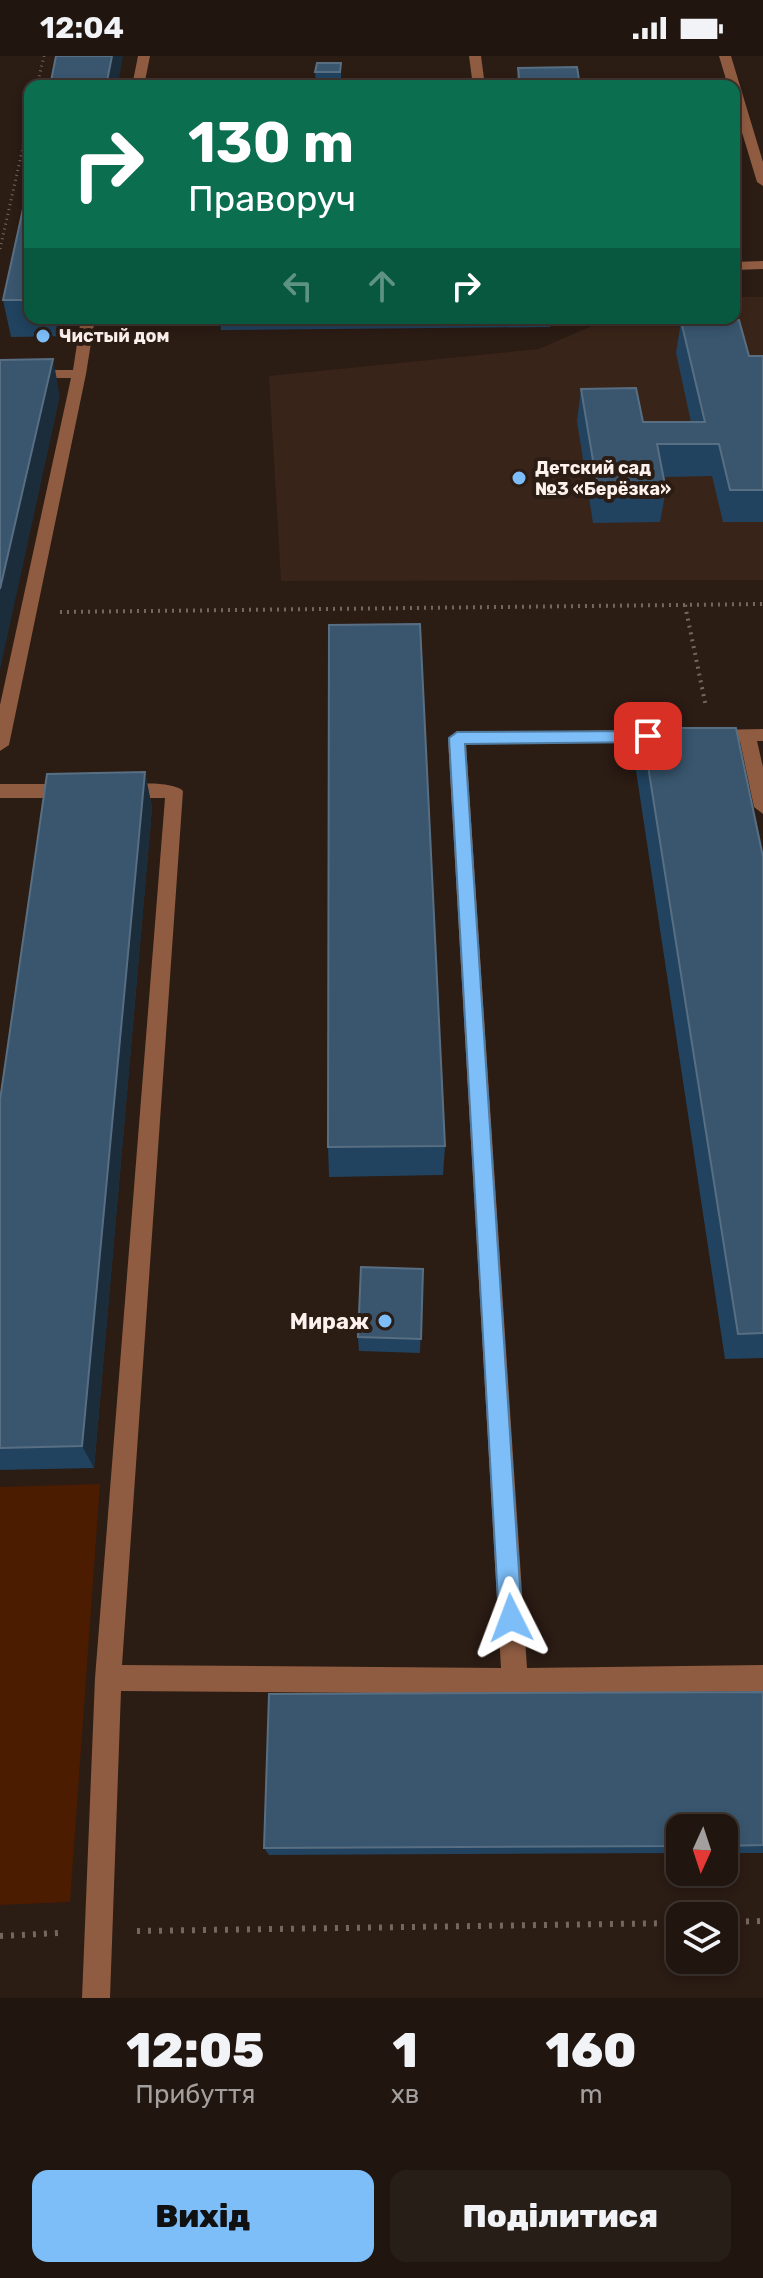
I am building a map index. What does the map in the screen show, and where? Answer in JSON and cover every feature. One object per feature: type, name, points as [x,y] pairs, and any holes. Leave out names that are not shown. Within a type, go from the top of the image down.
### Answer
[{"type":"lane","points":[[139,80],[144,56]]},
{"type":"lane","points":[[475,56],[478,80]]},
{"type":"lane","points":[[725,56],[732,80]]},
{"type":"lane","points":[[740,106],[763,182]]},
{"type":"lane","points":[[740,266],[763,265]]},
{"type":"lane","points":[[0,745],[87,324]]},
{"type":"lane","points":[[0,374],[79,374]]},
{"type":"lane","points":[[515,1681],[457,738],[755,735],[763,807]]},
{"type":"lane","points":[[0,791],[174,791],[108,1678],[96,1998]]},
{"type":"lane","points":[[108,1678],[515,1681],[763,1678]]},
{"type":"path","points":[[38,80],[44,56]]},
{"type":"path","points":[[0,249],[24,143]]},
{"type":"path","points":[[28,612],[763,604]]},
{"type":"path","points":[[685,605],[712,736]]},
{"type":"path","points":[[738,1922],[763,1921]]},
{"type":"path","points":[[0,1936],[666,1923]]},
{"type":"shaded area","name":"Детский сад №3 «Берёзка»","points":[[740,297],[763,297],[763,580],[281,581],[269,376],[539,349],[596,324],[740,324]]},
{"type":"shaded area","points":[[100,1484],[70,1902],[0,1905],[0,1487]]},
{"type":"building","points":[[56,56],[112,56],[107,80],[51,80]]},
{"type":"building","points":[[317,63],[341,63],[340,72],[315,72]]},
{"type":"building","points":[[577,67],[579,80],[519,80],[518,68]]},
{"type":"building","points":[[24,204],[24,300],[3,300]]},
{"type":"building","points":[[682,324],[740,324],[749,356],[763,356],[763,490],[730,490],[719,444],[657,444],[666,490],[598,490],[581,389],[636,388],[643,422],[705,422]]},
{"type":"building","points":[[53,359],[0,589],[0,360]]},
{"type":"building","points":[[420,624],[445,1146],[328,1147],[329,625]]},
{"type":"building","points":[[642,728],[736,728],[763,857],[763,1333],[738,1334]]},
{"type":"building","points":[[145,772],[82,1446],[0,1448],[0,1100],[47,774]]},
{"type":"building","points":[[361,1267],[423,1269],[421,1339],[358,1337]]},
{"type":"building","points":[[763,1692],[763,1845],[738,1846],[738,1814],[666,1814],[666,1846],[264,1848],[269,1694]]},
{"type":"place","name":"Чистый дом","points":[[43,336]]},
{"type":"place","name":"Детский сад №3 «Берёзка»","points":[[519,478]]},
{"type":"place","name":"Мираж","points":[[385,1321]]},
{"type":"route","points":[[511,1618],[457,738],[648,736]]}]
